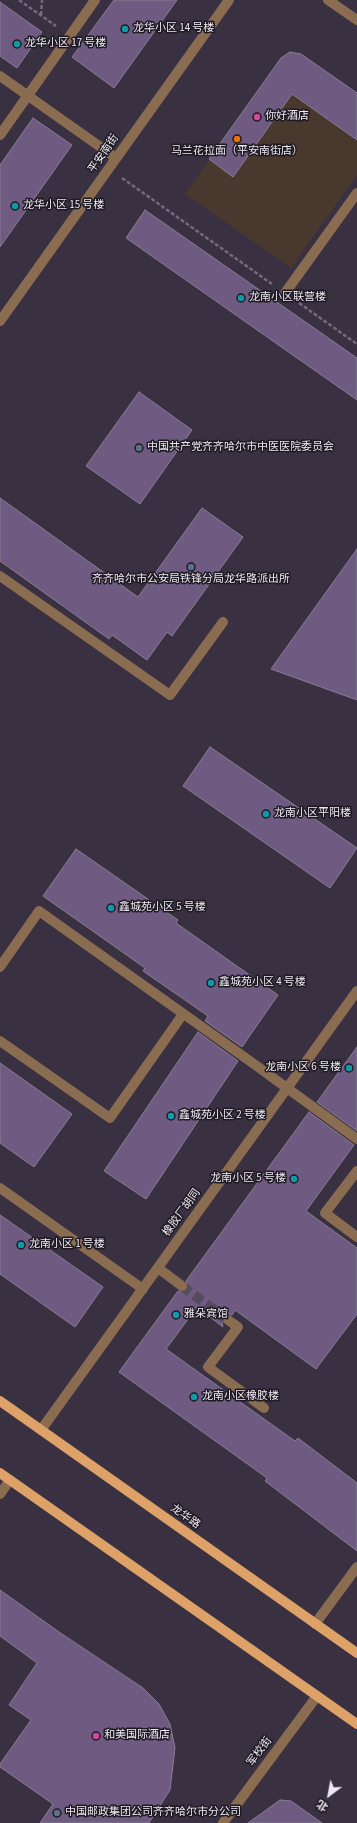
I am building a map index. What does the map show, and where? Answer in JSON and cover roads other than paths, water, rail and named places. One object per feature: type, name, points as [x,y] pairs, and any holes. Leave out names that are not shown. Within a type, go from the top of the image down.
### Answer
[{"type":"main road","name":"龙华路","points":[[0,1400],[357,1653]]},
{"type":"main road","points":[[0,1473],[357,1724]]},
{"type":"street","points":[[0,135],[95,0]]},
{"type":"street","name":"平安南街","points":[[0,321],[228,0]]},
{"type":"street","points":[[328,0],[357,20]]},
{"type":"street","points":[[0,76],[116,158]]},
{"type":"street","points":[[284,293],[357,192]]},
{"type":"street","points":[[0,576],[170,695],[222,622]]},
{"type":"street","points":[[0,968],[39,911],[288,1088],[357,1139]]},
{"type":"street","name":"橡胶厂胡同","points":[[41,1430],[357,991]]},
{"type":"street","points":[[0,1041],[110,1118],[184,1014]]},
{"type":"street","points":[[357,1171],[325,1213],[357,1237]]},
{"type":"street","points":[[0,1188],[142,1289]]},
{"type":"street","points":[[158,1268],[182,1286]]},
{"type":"street","points":[[228,1320],[238,1327],[208,1367],[264,1408]]},
{"type":"street","points":[[0,1494],[10,1480]]},
{"type":"street","points":[[315,1624],[357,1567]]},
{"type":"street","name":"军校街","points":[[223,1823],[317,1696]]},
{"type":"tunnel","points":[[182,1286],[228,1320]]},
{"type":"place","name":"龙华小区 14 号楼","points":[[125,29]]},
{"type":"place","name":"龙华小区 17 号楼","points":[[17,44]]},
{"type":"place","name":"你好酒店","points":[[257,117]]},
{"type":"place","name":"马兰花拉面（平安南街店）","points":[[237,139]]},
{"type":"place","name":"龙华小区 15 号楼","points":[[15,206]]},
{"type":"place","name":"龙南小区联营楼","points":[[241,298]]},
{"type":"place","name":"中国共产党齐齐哈尔市中医医院委员会","points":[[139,448]]},
{"type":"place","name":"齐齐哈尔市公安局铁锋分局龙华路派出所","points":[[191,567]]},
{"type":"place","name":"龙南小区平阳楼","points":[[266,814]]},
{"type":"place","name":"鑫城苑小区 5 号楼","points":[[111,908]]},
{"type":"place","name":"鑫城苑小区 4 号楼","points":[[211,983]]},
{"type":"place","name":"龙南小区 6 号楼","points":[[349,1068]]},
{"type":"place","name":"鑫城苑小区 2 号楼","points":[[171,1116]]},
{"type":"place","name":"龙南小区 5 号楼","points":[[294,1179]]},
{"type":"place","name":"龙南小区 1 号楼","points":[[21,1245]]},
{"type":"place","name":"雅朵宾馆","points":[[176,1315]]},
{"type":"place","name":"龙南小区橡胶楼","points":[[194,1397]]},
{"type":"place","name":"和美国际酒店","points":[[96,1736]]},
{"type":"place","name":"中国邮政集团公司齐齐哈尔市分公司","points":[[57,1813]]}]
